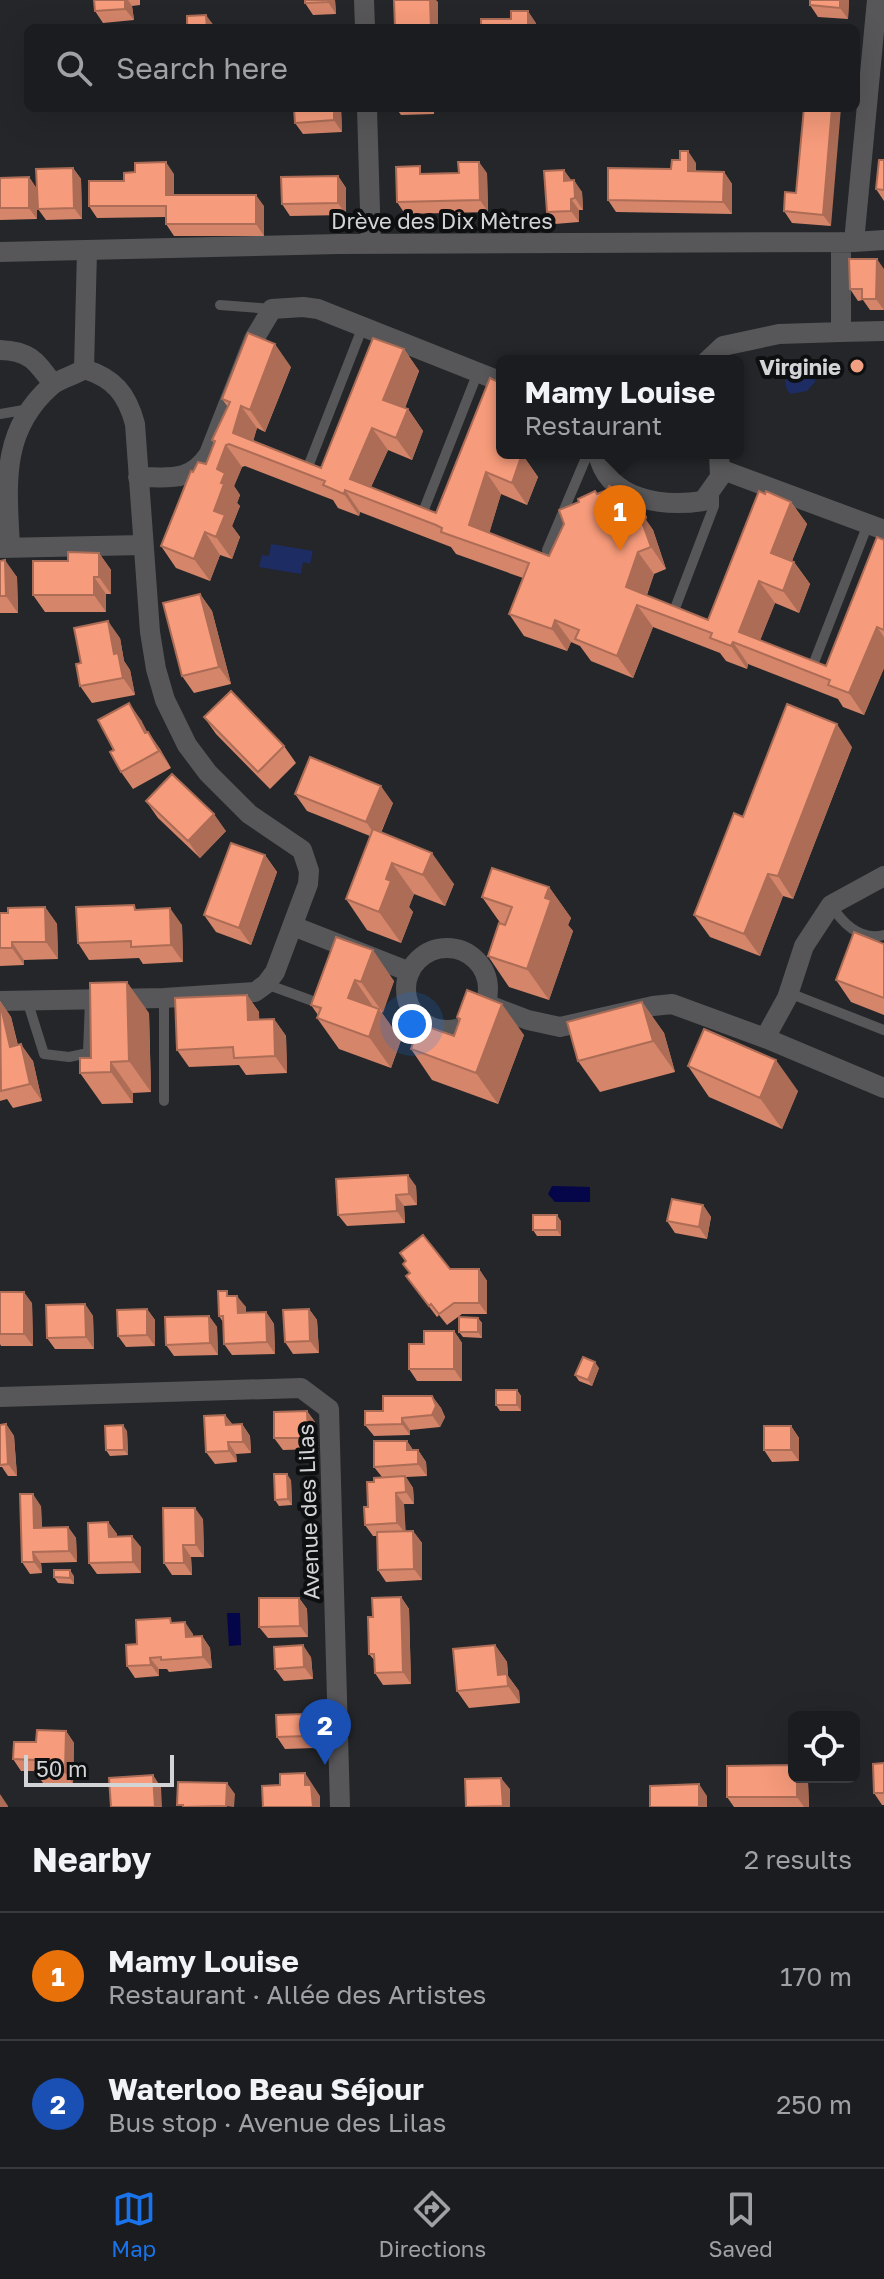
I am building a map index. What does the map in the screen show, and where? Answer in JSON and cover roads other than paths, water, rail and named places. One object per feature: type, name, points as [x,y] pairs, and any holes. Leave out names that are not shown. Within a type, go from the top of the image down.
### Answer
[{"type":"street","points":[[364,0],[365,24]]},
{"type":"street","points":[[841,332],[848,242],[877,0]]},
{"type":"street","points":[[367,112],[371,244]]},
{"type":"street","name":"Drève des Dix Mètres","points":[[0,252],[371,244],[884,240]]},
{"type":"street","points":[[84,369],[87,251]]},
{"type":"street","points":[[138,477],[183,476],[201,467],[209,454],[254,339],[272,309],[318,309],[496,380]]},
{"type":"street","points":[[713,355],[723,346],[779,334],[884,331]]},
{"type":"street","points":[[0,350],[28,354],[53,384]]},
{"type":"street","points":[[84,369],[53,384],[31,409],[12,440],[4,490],[5,547],[143,545]]},
{"type":"street","points":[[0,1001],[164,998],[255,992],[275,972],[308,884],[302,850],[249,814],[197,761],[165,700],[156,669],[135,424],[119,388],[105,377],[84,369]]},
{"type":"street","points":[[599,459],[609,476],[626,492],[655,503],[703,501],[718,470],[876,527]]},
{"type":"street","points":[[765,1038],[789,993],[804,946],[831,905],[884,876]]},
{"type":"street","points":[[293,926],[410,972]]},
{"type":"street","points":[[442,947],[463,950],[479,963],[488,983],[485,1004],[476,1018],[462,1027],[445,1030],[429,1026],[415,1016],[407,1002],[405,985],[423,954],[442,947]]},
{"type":"street","points":[[485,1004],[528,1020],[560,1027],[672,1004],[765,1038],[884,1088]]},
{"type":"street","name":"Avenue des Lilas","points":[[0,1397],[301,1388],[329,1409],[340,1807]]},
{"type":"lane","points":[[220,305],[272,309]]},
{"type":"lane","points":[[306,472],[363,326]]},
{"type":"lane","points":[[421,517],[478,372]]},
{"type":"lane","points":[[0,414],[31,409]]},
{"type":"lane","points":[[547,550],[585,459]]},
{"type":"lane","points":[[674,611],[714,506],[718,470]]},
{"type":"lane","points":[[811,670],[876,527]]},
{"type":"lane","points":[[831,905],[840,920],[859,934],[884,935]]},
{"type":"lane","points":[[266,984],[310,1000]]},
{"type":"lane","points":[[789,993],[884,1030]]},
{"type":"lane","points":[[164,998],[164,1101]]},
{"type":"lane","points":[[27,1000],[44,1054],[69,1057],[88,1053],[90,1000]]},
{"type":"place","name":"Virginie","points":[[857,366]]},
{"type":"place","name":"Mamy Louise","points":[[620,551]]},
{"type":"place","name":"Waterloo Beau Séjour","points":[[325,1765]]}]
